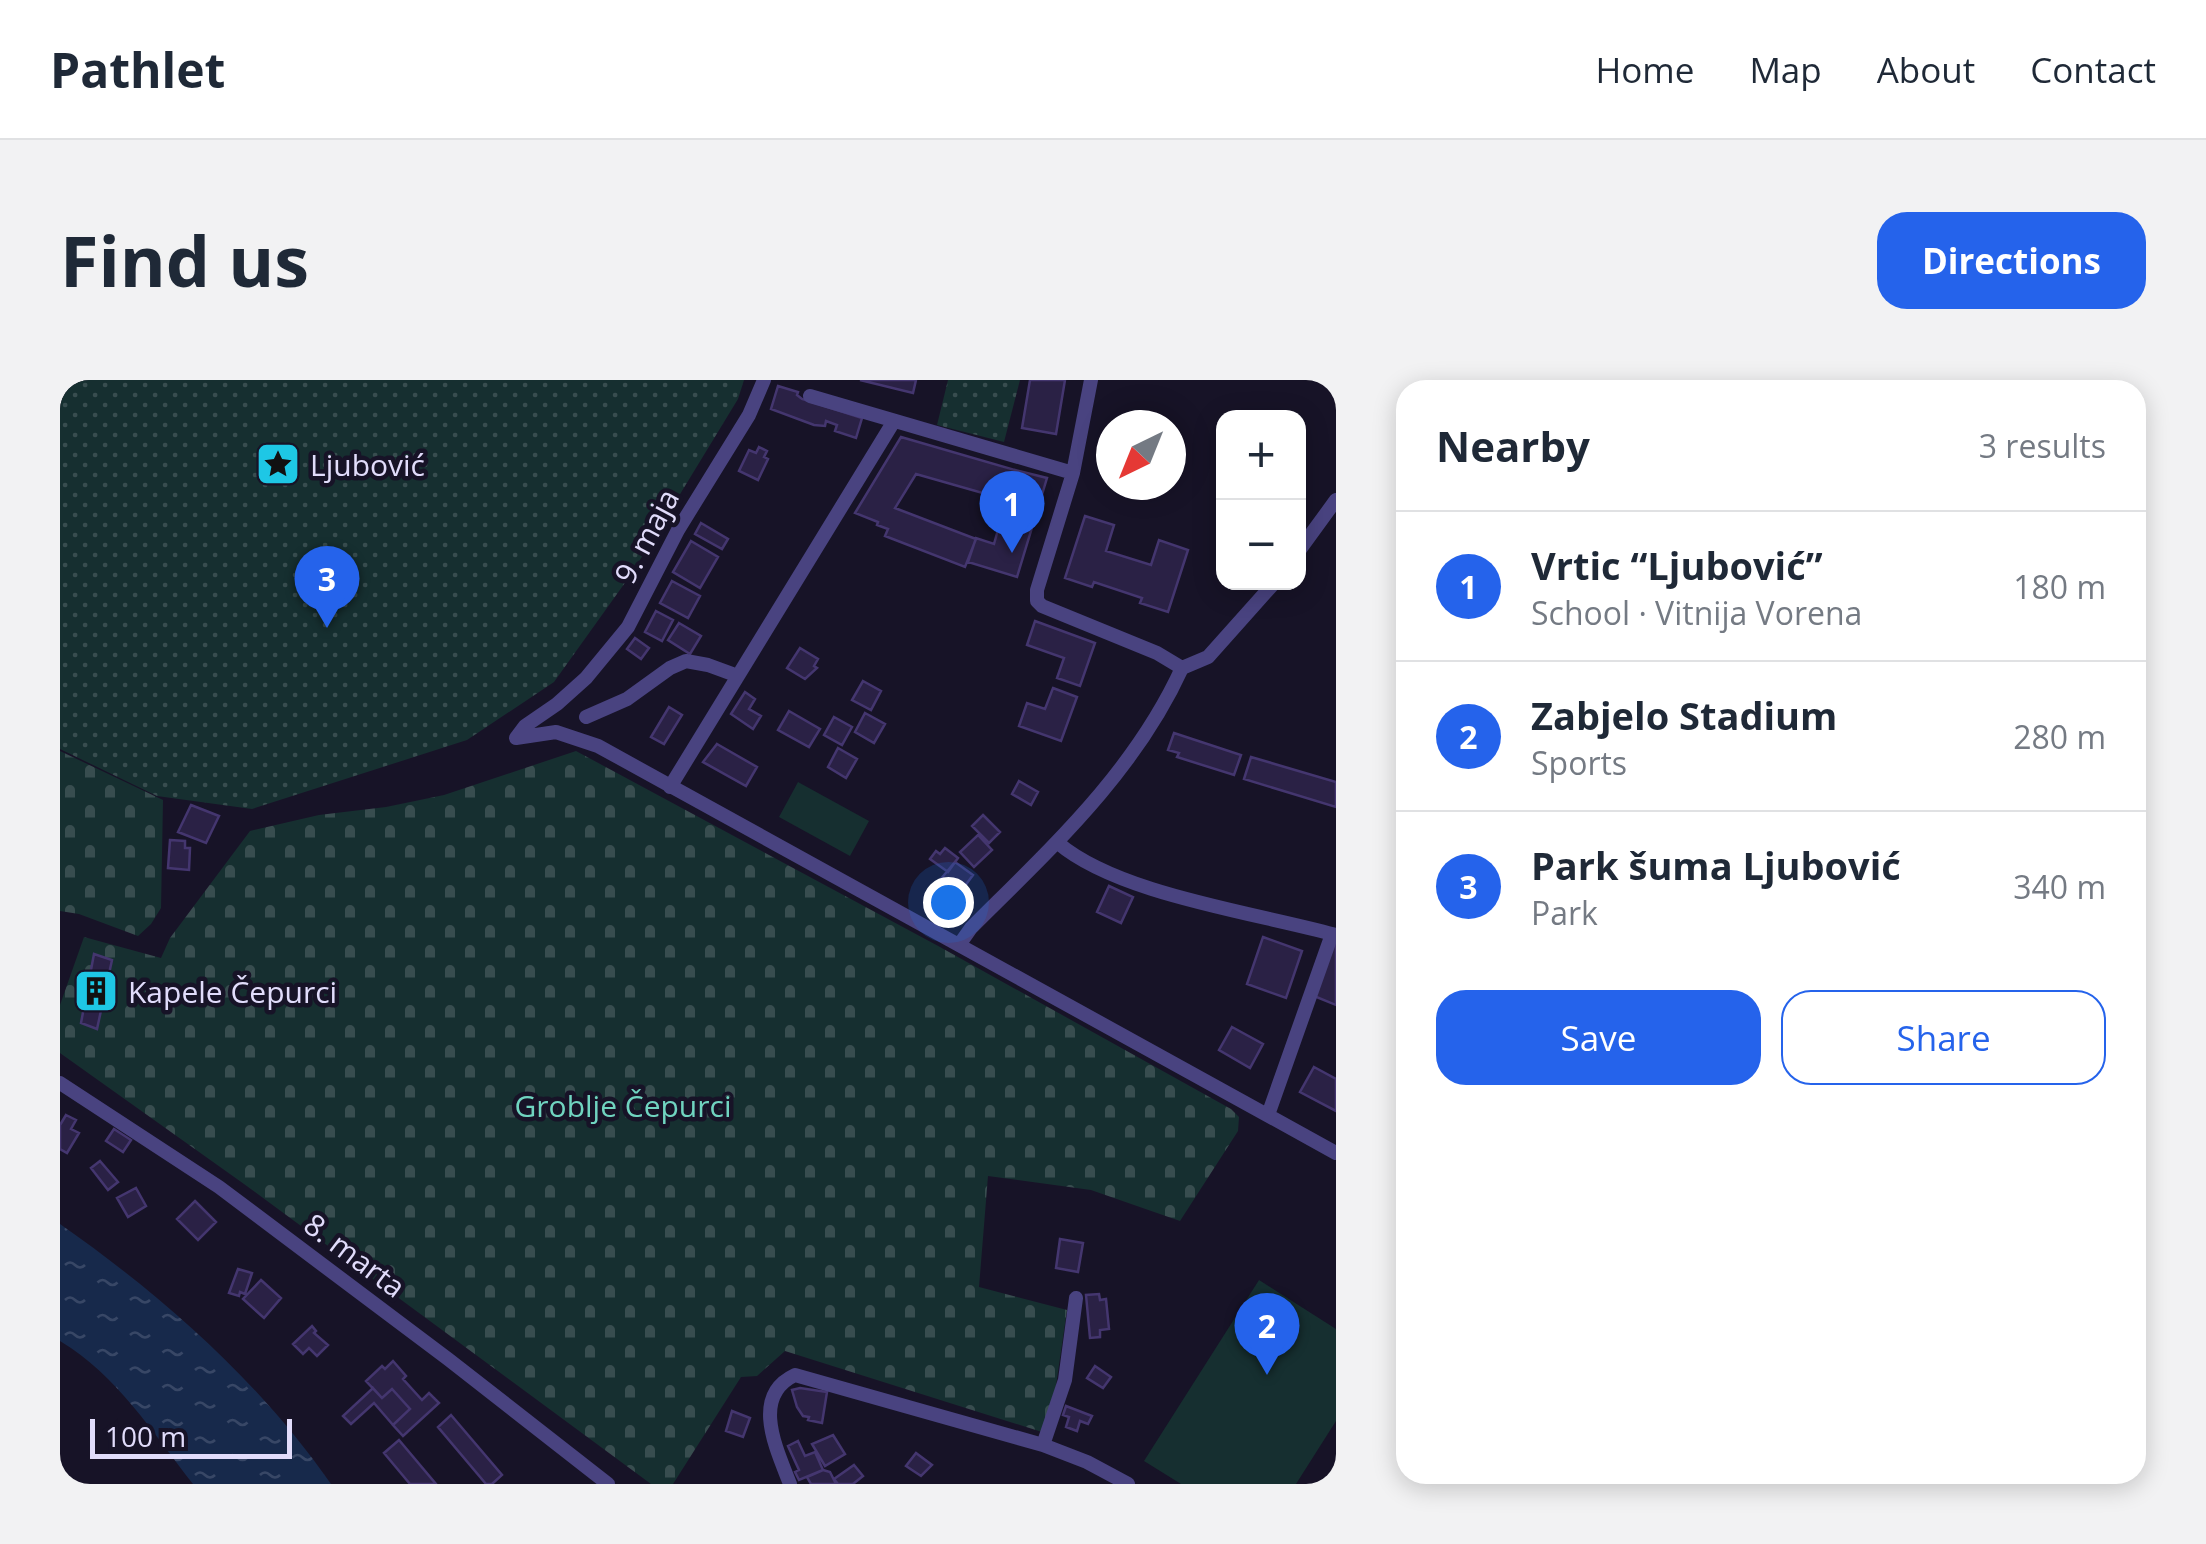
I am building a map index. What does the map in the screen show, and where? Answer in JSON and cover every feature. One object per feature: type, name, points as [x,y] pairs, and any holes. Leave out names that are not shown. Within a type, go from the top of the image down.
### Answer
[{"type":"street","name":"9. maja","points":[[571,735],[544,732],[516,738],[525,726],[558,704],[586,678],[628,627],[678,530],[749,416],[764,380]]},
{"type":"street","points":[[1091,380],[1073,473],[1037,600],[1042,606],[1157,653],[1182,668]]},
{"type":"street","points":[[810,396],[1073,473]]},
{"type":"street","points":[[670,787],[894,422]]},
{"type":"street","points":[[1306,541],[1336,500]]},
{"type":"street","points":[[959,945],[969,930],[1090,810],[1156,722],[1182,668],[1208,658],[1269,590]]},
{"type":"street","points":[[586,717],[626,699],[670,668],[686,662],[738,676]]},
{"type":"street","points":[[558,704],[560,717],[571,735],[598,746],[1336,1153]]},
{"type":"street","points":[[1058,844],[1082,860],[1164,892],[1334,934],[1268,1115]]},
{"type":"street","name":"8. marta","points":[[60,1083],[219,1188],[448,1359],[600,1482]]},
{"type":"street","points":[[1044,1445],[1065,1380],[1076,1298]]},
{"type":"street","points":[[790,1484],[772,1437],[770,1405],[772,1393],[795,1376],[1044,1445],[1128,1484]]},
{"type":"green space","points":[[60,380],[744,380],[738,399],[632,573],[554,682],[467,740],[252,809],[157,796],[60,749]]},
{"type":"green space","points":[[948,380],[1020,380],[1004,442],[937,425]]},
{"type":"green space","points":[[60,751],[163,800],[161,908],[138,936],[60,911]]},
{"type":"green space","name":"Groblje Čepurci","points":[[576,751],[940,947],[1231,1109],[1239,1117],[1238,1131],[1180,1221],[1091,1190],[988,1176],[979,1287],[1067,1310],[1055,1392],[1042,1432],[785,1351],[757,1376],[741,1377],[673,1484],[651,1484],[60,1053],[60,1005],[84,937],[161,958],[170,938],[250,831],[319,815],[444,795]]},
{"type":"green space","points":[[798,782],[869,821],[850,856],[779,817]]},
{"type":"green space","points":[[1259,1280],[1336,1329],[1336,1421],[1296,1484],[1181,1484],[1144,1461]]},
{"type":"water","points":[[60,1224],[136,1281],[207,1342],[272,1410],[331,1484],[193,1484],[117,1388],[60,1341]]},
{"type":"building","points":[[860,380],[916,380],[913,393]]},
{"type":"building","points":[[1030,380],[1065,380],[1056,434],[1022,428]]},
{"type":"building","points":[[778,386],[798,392],[802,399],[862,418],[856,438],[835,431],[837,425],[826,421],[825,426],[814,425],[771,409]]},
{"type":"building","points":[[901,437],[1015,470],[1007,500],[916,474],[895,508],[976,539],[965,567],[885,536],[888,529],[855,513]]},
{"type":"building","points":[[759,447],[767,451],[764,457],[768,459],[758,480],[739,471],[749,450],[756,453]]},
{"type":"building","points":[[1015,470],[1047,478],[1017,577],[968,562],[976,538],[994,544]]},
{"type":"building","points":[[1085,516],[1114,525],[1106,551],[1151,565],[1159,540],[1188,550],[1168,612],[1140,603],[1142,598],[1094,582],[1092,587],[1065,578]]},
{"type":"building","points":[[701,523],[728,539],[722,549],[695,534]]},
{"type":"building","points":[[691,541],[718,557],[700,588],[673,572]]},
{"type":"building","points":[[672,581],[700,596],[688,618],[660,603]]},
{"type":"building","points":[[656,611],[673,620],[662,641],[645,632]]},
{"type":"building","points":[[1035,621],[1095,643],[1080,686],[1057,678],[1064,658],[1027,645]]},
{"type":"building","points":[[679,623],[701,636],[690,654],[668,640]]},
{"type":"building","points":[[635,638],[649,648],[641,659],[627,649]]},
{"type":"building","points":[[800,648],[818,659],[814,666],[817,668],[805,679],[787,668]]},
{"type":"building","points":[[863,681],[881,691],[871,710],[852,700]]},
{"type":"building","points":[[1053,688],[1077,697],[1061,741],[1019,726],[1027,703],[1045,709]]},
{"type":"building","points":[[745,692],[755,699],[749,709],[761,716],[753,729],[731,714]]},
{"type":"building","points":[[669,707],[682,715],[664,744],[651,737]]},
{"type":"building","points":[[789,711],[820,729],[809,747],[778,730]]},
{"type":"building","points":[[865,713],[885,724],[874,743],[855,732]]},
{"type":"building","points":[[834,717],[852,727],[842,745],[824,735]]},
{"type":"building","points":[[1174,733],[1241,755],[1234,775],[1177,757],[1179,753],[1168,750]]},
{"type":"building","points":[[717,744],[757,767],[746,786],[703,762]]},
{"type":"building","points":[[838,748],[857,759],[846,778],[828,767]]},
{"type":"building","points":[[1251,757],[1336,782],[1336,807],[1244,779]]},
{"type":"building","points":[[1019,781],[1038,792],[1031,805],[1012,794]]},
{"type":"building","points":[[191,805],[219,816],[206,843],[178,832]]},
{"type":"building","points":[[983,815],[1000,832],[989,843],[972,826]]},
{"type":"building","points":[[978,835],[992,850],[974,867],[960,852]]},
{"type":"building","points":[[170,840],[185,841],[185,848],[190,848],[189,870],[168,868]]},
{"type":"building","points":[[945,848],[958,858],[948,872],[930,859]]},
{"type":"building","points":[[955,862],[973,875],[959,894],[940,880]]},
{"type":"building","points":[[1109,886],[1133,897],[1121,923],[1097,912]]},
{"type":"building","points":[[1263,937],[1302,951],[1286,998],[1247,984]]},
{"type":"building","points":[[1336,939],[1336,1005],[1314,996]]},
{"type":"building","name":"Kapele Čepurci","points":[[94,954],[112,960],[97,1029],[81,1023]]},
{"type":"building","points":[[1232,1027],[1263,1044],[1250,1068],[1219,1050]]},
{"type":"building","points":[[1314,1067],[1336,1079],[1336,1111],[1300,1092]]},
{"type":"building","points":[[66,1115],[76,1120],[71,1129],[79,1133],[67,1153],[60,1149],[60,1125]]},
{"type":"building","points":[[114,1129],[131,1140],[123,1152],[106,1141]]},
{"type":"building","points":[[100,1161],[118,1182],[108,1190],[91,1168]]},
{"type":"building","points":[[136,1188],[146,1206],[128,1217],[117,1198]]},
{"type":"building","points":[[195,1201],[216,1222],[198,1240],[177,1219]]},
{"type":"building","points":[[1060,1239],[1083,1243],[1078,1272],[1056,1268]]},
{"type":"building","points":[[238,1269],[252,1273],[245,1294],[240,1292],[239,1296],[229,1293]]},
{"type":"building","points":[[261,1280],[281,1298],[264,1318],[243,1299]]},
{"type":"building","points":[[1099,1294],[1100,1300],[1106,1299],[1109,1329],[1100,1330],[1100,1337],[1090,1338],[1086,1295]]},
{"type":"building","points":[[312,1326],[328,1345],[317,1356],[309,1348],[303,1354],[293,1344]]},
{"type":"building","points":[[393,1361],[422,1400],[429,1393],[439,1403],[403,1436],[393,1425],[410,1409],[392,1389],[382,1398],[366,1381]]},
{"type":"building","points":[[1095,1366],[1111,1377],[1103,1388],[1087,1378]]},
{"type":"building","points":[[373,1388],[382,1398],[392,1389],[410,1409],[393,1425],[374,1403],[351,1424],[343,1416]]},
{"type":"building","points":[[792,1390],[827,1392],[822,1423],[808,1420],[797,1407]]},
{"type":"building","points":[[1066,1406],[1092,1416],[1088,1424],[1080,1421],[1077,1431],[1066,1427]]},
{"type":"building","points":[[732,1411],[750,1418],[743,1437],[726,1431]]},
{"type":"building","points":[[451,1415],[502,1475],[492,1484],[486,1484],[438,1427]]},
{"type":"building","points":[[833,1435],[845,1454],[825,1466],[812,1444]]},
{"type":"building","points":[[399,1440],[436,1484],[410,1484],[384,1453]]},
{"type":"building","points":[[798,1441],[805,1456],[815,1452],[823,1470],[799,1480],[795,1472],[799,1470],[788,1446]]},
{"type":"building","points":[[916,1453],[932,1465],[921,1476],[906,1466]]},
{"type":"building","points":[[854,1465],[863,1476],[853,1484],[838,1484],[834,1479]]},
{"type":"building","points":[[823,1470],[830,1472],[836,1484],[811,1484],[807,1477]]},
{"type":"place","name":"Ljubović","points":[[278,464]]},
{"type":"place","name":"Vrtic “Ljubović”","points":[[1012,553]]},
{"type":"place","name":"Park šuma Ljubović","points":[[327,628]]},
{"type":"place","name":"Kapele Čepurci","points":[[96,991]]},
{"type":"place","name":"Zabjelo Stadium","points":[[1267,1375]]}]
